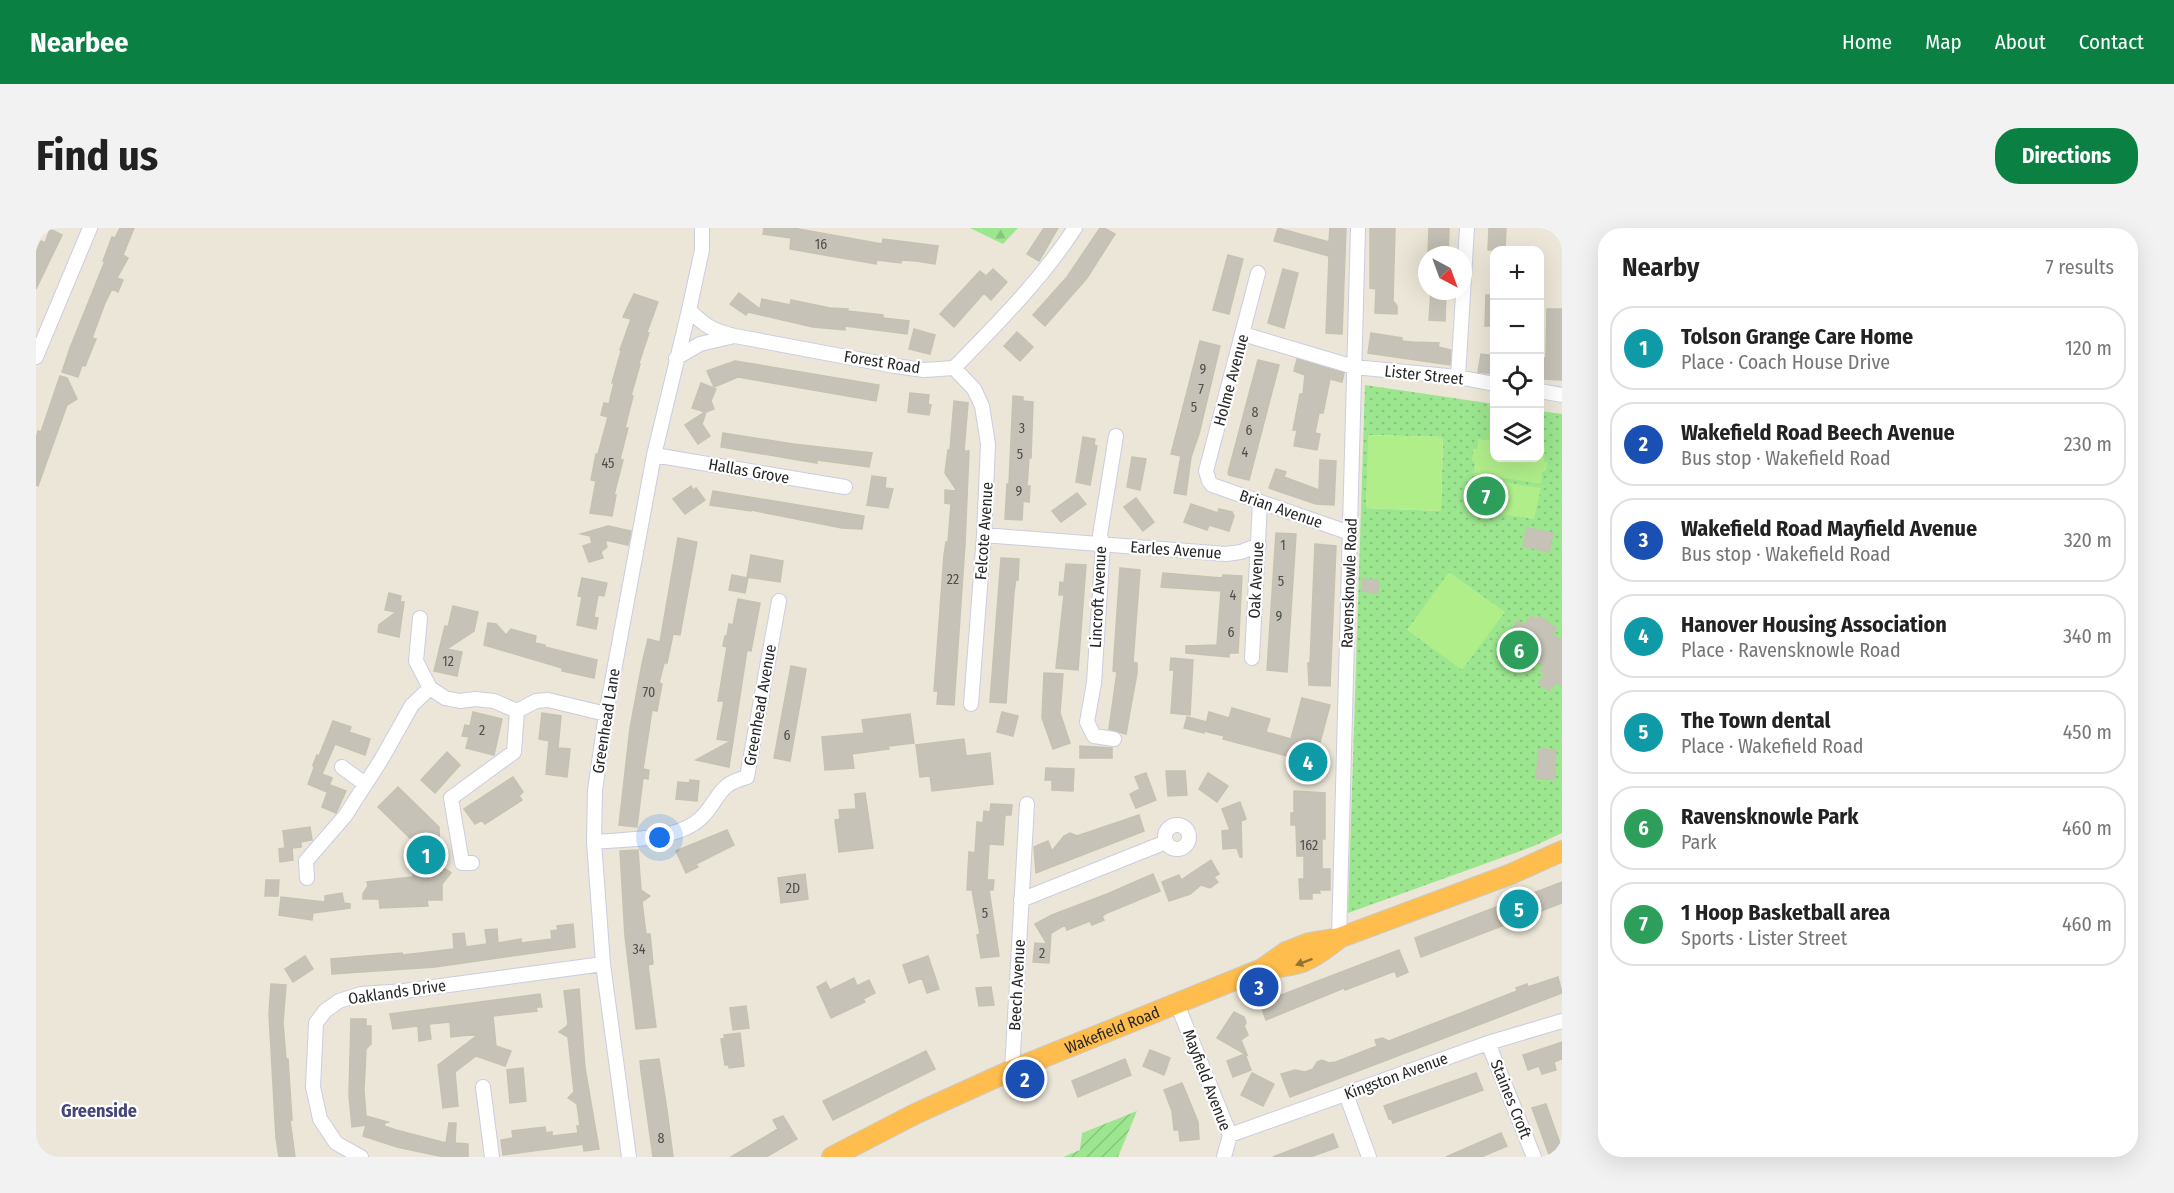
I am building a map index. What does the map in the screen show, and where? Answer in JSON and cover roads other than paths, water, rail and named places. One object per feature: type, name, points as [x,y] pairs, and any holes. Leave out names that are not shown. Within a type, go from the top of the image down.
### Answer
[{"type":"highway","name":"Wakefield Road","points":[[832,1157],[915,1114],[1012,1070],[1262,969],[1291,966],[1314,958],[1339,938],[1511,874],[1562,851]]},
{"type":"street","points":[[36,357],[90,228]]},
{"type":"street","name":"Greenhead Lane","points":[[629,1157],[603,964],[594,842],[596,790],[606,714],[654,455],[702,250],[702,228]]},
{"type":"street","points":[[954,368],[1014,307],[1058,255],[1075,228]]},
{"type":"street","name":"Ravensknowle Road","points":[[1339,938],[1358,228]]},
{"type":"street","points":[[1458,377],[1467,228]]},
{"type":"street","name":"Holme Avenue","points":[[1212,485],[1206,471],[1258,273]]},
{"type":"street","name":"Forest Road","points":[[689,310],[714,331],[735,336],[895,366],[924,370],[954,368]]},
{"type":"street","name":"Lister Street","points":[[1243,334],[1354,367],[1458,377],[1490,383]]},
{"type":"street","name":"Forest Road","points":[[676,358],[700,344],[735,336]]},
{"type":"street","name":"Felcote Avenue","points":[[954,368],[974,389],[982,406],[986,424],[988,464],[971,704]]},
{"type":"street","points":[[1544,392],[1562,395]]},
{"type":"street","name":"Lincroft Avenue","points":[[1114,740],[1094,736],[1088,722],[1094,683],[1103,544],[1100,535],[1116,436]]},
{"type":"street","name":"Hallas Grove","points":[[654,455],[845,487]]},
{"type":"street","name":"Brian Avenue","points":[[1212,485],[1350,532]]},
{"type":"street","name":"Oak Avenue","points":[[1252,658],[1260,503]]},
{"type":"street","name":"Earles Avenue","points":[[984,535],[1226,554],[1241,552],[1259,545]]},
{"type":"street","name":"Greenhead Avenue","points":[[594,842],[649,837],[685,828],[700,819],[721,789],[732,781],[747,777],[779,601]]},
{"type":"street","points":[[420,618],[416,661],[430,687],[445,698],[459,701],[475,699],[494,701],[517,711]]},
{"type":"street","points":[[307,878],[306,861],[345,816],[381,760],[412,705],[430,687]]},
{"type":"street","points":[[517,711],[536,701],[548,700],[606,714]]},
{"type":"street","points":[[472,863],[462,863],[451,798],[514,752],[517,711]]},
{"type":"street","points":[[342,767],[365,784]]},
{"type":"street","name":"Beech Avenue","points":[[1012,1070],[1027,804]]},
{"type":"street","points":[[1021,900],[1166,842]]},
{"type":"street","name":"Oaklands Drive","points":[[361,1157],[336,1143],[320,1119],[312,1087],[316,1023],[325,1011],[339,1001],[361,994],[404,991],[603,964]]},
{"type":"street","name":"Mayfield Avenue","points":[[1178,1004],[1230,1135],[1224,1157]]},
{"type":"street","name":"Kingston Avenue","points":[[1230,1135],[1488,1043],[1562,1021]]},
{"type":"street","name":"Staines Croft","points":[[1488,1043],[1533,1157]]},
{"type":"street","points":[[483,1088],[492,1157]]},
{"type":"street","points":[[1346,1094],[1369,1157]]},
{"type":"place","name":"1 Hoop Basketball area","points":[[1486,496]]},
{"type":"place","name":"Ravensknowle Park","points":[[1519,650]]},
{"type":"place","name":"Hanover Housing Association","points":[[1308,762]]},
{"type":"place","name":"Tolson Grange Care Home","points":[[426,855]]},
{"type":"place","name":"The Town dental","points":[[1519,909]]},
{"type":"place","name":"Wakefield Road Mayfield Avenue","points":[[1259,987]]},
{"type":"place","name":"Wakefield Road Beech Avenue","points":[[1025,1079]]},
{"type":"district","name":"Greenside","points":[[99,1111]]}]
